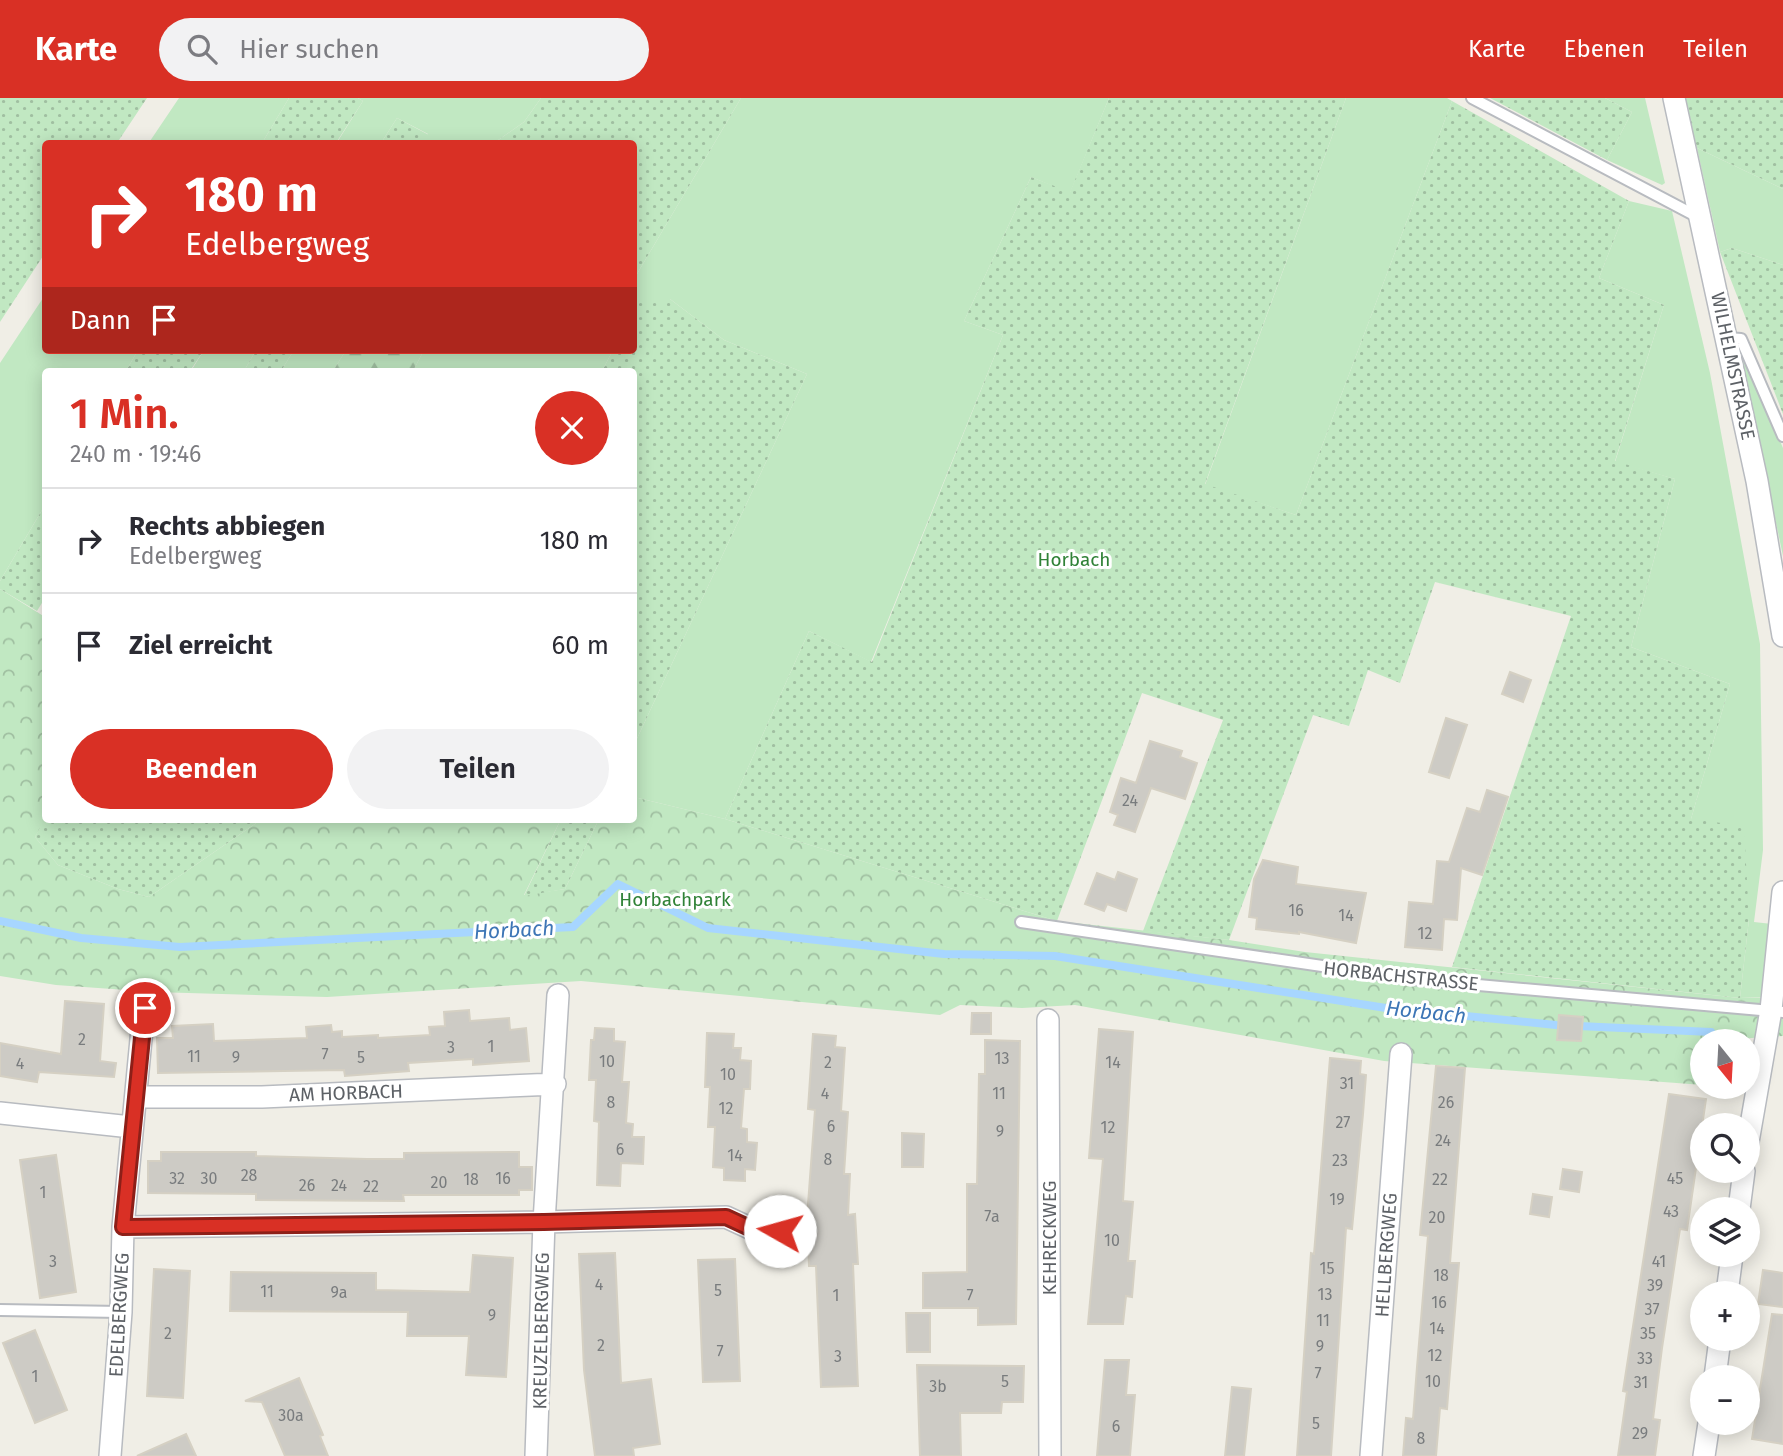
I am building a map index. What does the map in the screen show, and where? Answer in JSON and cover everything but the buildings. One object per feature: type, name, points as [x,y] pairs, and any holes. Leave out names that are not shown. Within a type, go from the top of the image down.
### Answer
[{"type":"street","name":"WILHELMSTRASSE","points":[[1674,98],[1758,481],[1783,636]]},
{"type":"street","points":[[1754,1113],[1777,1011],[1783,892]]},
{"type":"street","name":"KREUZELBERGWEG","points":[[537,1456],[544,1222],[555,1084],[558,995]]},
{"type":"street","name":"EDELBERGWEG","points":[[110,1456],[121,1312],[123,1227],[145,1008]]},
{"type":"street","name":"KEHRECKWEG","points":[[1048,1020],[1050,1456]]},
{"type":"street","name":"HELLBERGWEG","points":[[1371,1456],[1401,1054]]},
{"type":"street","name":"AM HORBACH","points":[[138,1097],[262,1097],[555,1084]]},
{"type":"street","points":[[0,1113],[131,1127]]},
{"type":"street","points":[[123,1227],[726,1217],[754,1230],[780,1231]]},
{"type":"street","points":[[1704,1456],[1707,1435]]},
{"type":"lane","points":[[1472,98],[1700,218]]},
{"type":"lane","points":[[1728,338],[1741,339],[1783,436]]},
{"type":"lane","name":"HORBACHSTRASSE","points":[[1021,922],[1411,979],[1777,1011]]},
{"type":"lane","points":[[0,1310],[121,1312]]},
{"type":"green space","points":[[0,98],[147,98],[119,140],[42,140],[42,258],[0,322]]},
{"type":"green space","points":[[179,98],[289,98],[264,140],[151,140]]},
{"type":"green space","points":[[289,98],[358,98],[363,101],[338,140],[264,140]]},
{"type":"green space","points":[[358,98],[541,98],[524,122],[498,140],[425,140],[428,134],[397,118],[383,140],[339,140],[363,101]]},
{"type":"green space","points":[[541,98],[741,98],[637,274],[637,140],[498,140],[524,122]]},
{"type":"green space","points":[[741,98],[1109,98],[1070,193],[1031,177],[964,321],[1003,335],[871,662],[809,631],[725,819],[637,798],[637,739],[807,374],[724,340],[670,299],[637,310],[637,274]]},
{"type":"green space","name":"Horbach","points":[[1109,98],[1346,98],[1205,484],[1296,515],[1452,101],[1629,201],[1599,278],[1664,305],[1615,461],[1675,479],[1631,647],[1730,684],[1691,819],[1744,826],[1749,919],[1740,998],[1452,967],[1571,616],[1435,582],[1400,683],[1368,670],[1349,726],[1313,715],[1229,940],[1143,931],[1223,720],[1142,693],[1057,921],[725,819],[809,631],[872,662],[1003,335],[964,321],[1031,177],[1070,192]]},
{"type":"green space","points":[[1346,98],[1447,98],[1452,101],[1296,515],[1205,485]]},
{"type":"green space","points":[[1490,98],[1605,98],[1632,112],[1607,160]]},
{"type":"green space","points":[[1605,98],[1645,98],[1665,183],[1662,185],[1607,160],[1632,112]]},
{"type":"green space","points":[[1684,98],[1783,98],[1783,189],[1697,148]]},
{"type":"green space","points":[[397,118],[429,135],[425,140],[383,140]]},
{"type":"green space","points":[[1697,148],[1783,189],[1783,265],[1732,248],[1720,252]]},
{"type":"green space","points":[[1629,201],[1672,211],[1710,373],[1760,644],[1763,850],[1754,922],[1772,924],[1763,997],[1740,998],[1749,919],[1691,819],[1730,684],[1631,647],[1675,479],[1615,462],[1664,305],[1599,278]]},
{"type":"green space","points":[[1732,248],[1783,265],[1783,414],[1720,252]]},
{"type":"green space","points":[[640,299],[670,299],[724,340],[807,374],[637,739],[637,368],[604,368],[611,354],[637,354],[637,305]]},
{"type":"green space","points":[[42,300],[42,354],[136,354],[128,368],[42,368],[42,510],[0,581],[0,363]]},
{"type":"green space","points":[[136,354],[201,354],[192,368],[128,368]]},
{"type":"green space","points":[[202,354],[254,354],[246,368],[193,368]]},
{"type":"green space","points":[[254,354],[292,354],[283,368],[246,368]]},
{"type":"green space","points":[[292,354],[344,354],[335,368],[283,368]]},
{"type":"green space","points":[[344,354],[422,354],[415,368],[335,368]]},
{"type":"green space","points":[[422,354],[611,354],[604,368],[415,368]]},
{"type":"green space","points":[[1742,362],[1746,362],[1783,448],[1783,556]]},
{"type":"green space","points":[[42,510],[42,603],[37,611],[0,589],[0,581]]},
{"type":"green space","name":"Horbachpark","points":[[0,589],[42,615],[43,823],[35,837],[58,865],[118,889],[149,897],[256,823],[559,823],[524,895],[565,889],[597,823],[637,823],[637,798],[725,819],[1057,921],[1229,940],[1305,952],[1740,998],[1783,997],[1783,1036],[1760,1037],[1760,1029],[1690,1029],[1690,1084],[1384,1061],[1075,1005],[1022,1008],[960,1005],[940,1015],[581,981],[327,997],[154,992],[56,985],[0,976]]},
{"type":"green space","points":[[42,823],[256,823],[149,897],[118,889],[58,865],[35,837]]},
{"type":"green space","points":[[559,823],[597,823],[565,889],[524,896]]},
{"type":"waterway","name":"Horbach","points":[[0,921],[81,938],[180,947],[573,927],[618,884],[708,928],[944,954],[1055,956],[1386,1008],[1556,1025],[1690,1031]]},
{"type":"route","points":[[145,1008],[123,1227],[544,1222],[680,1216],[726,1217],[754,1230],[780,1231]]}]
